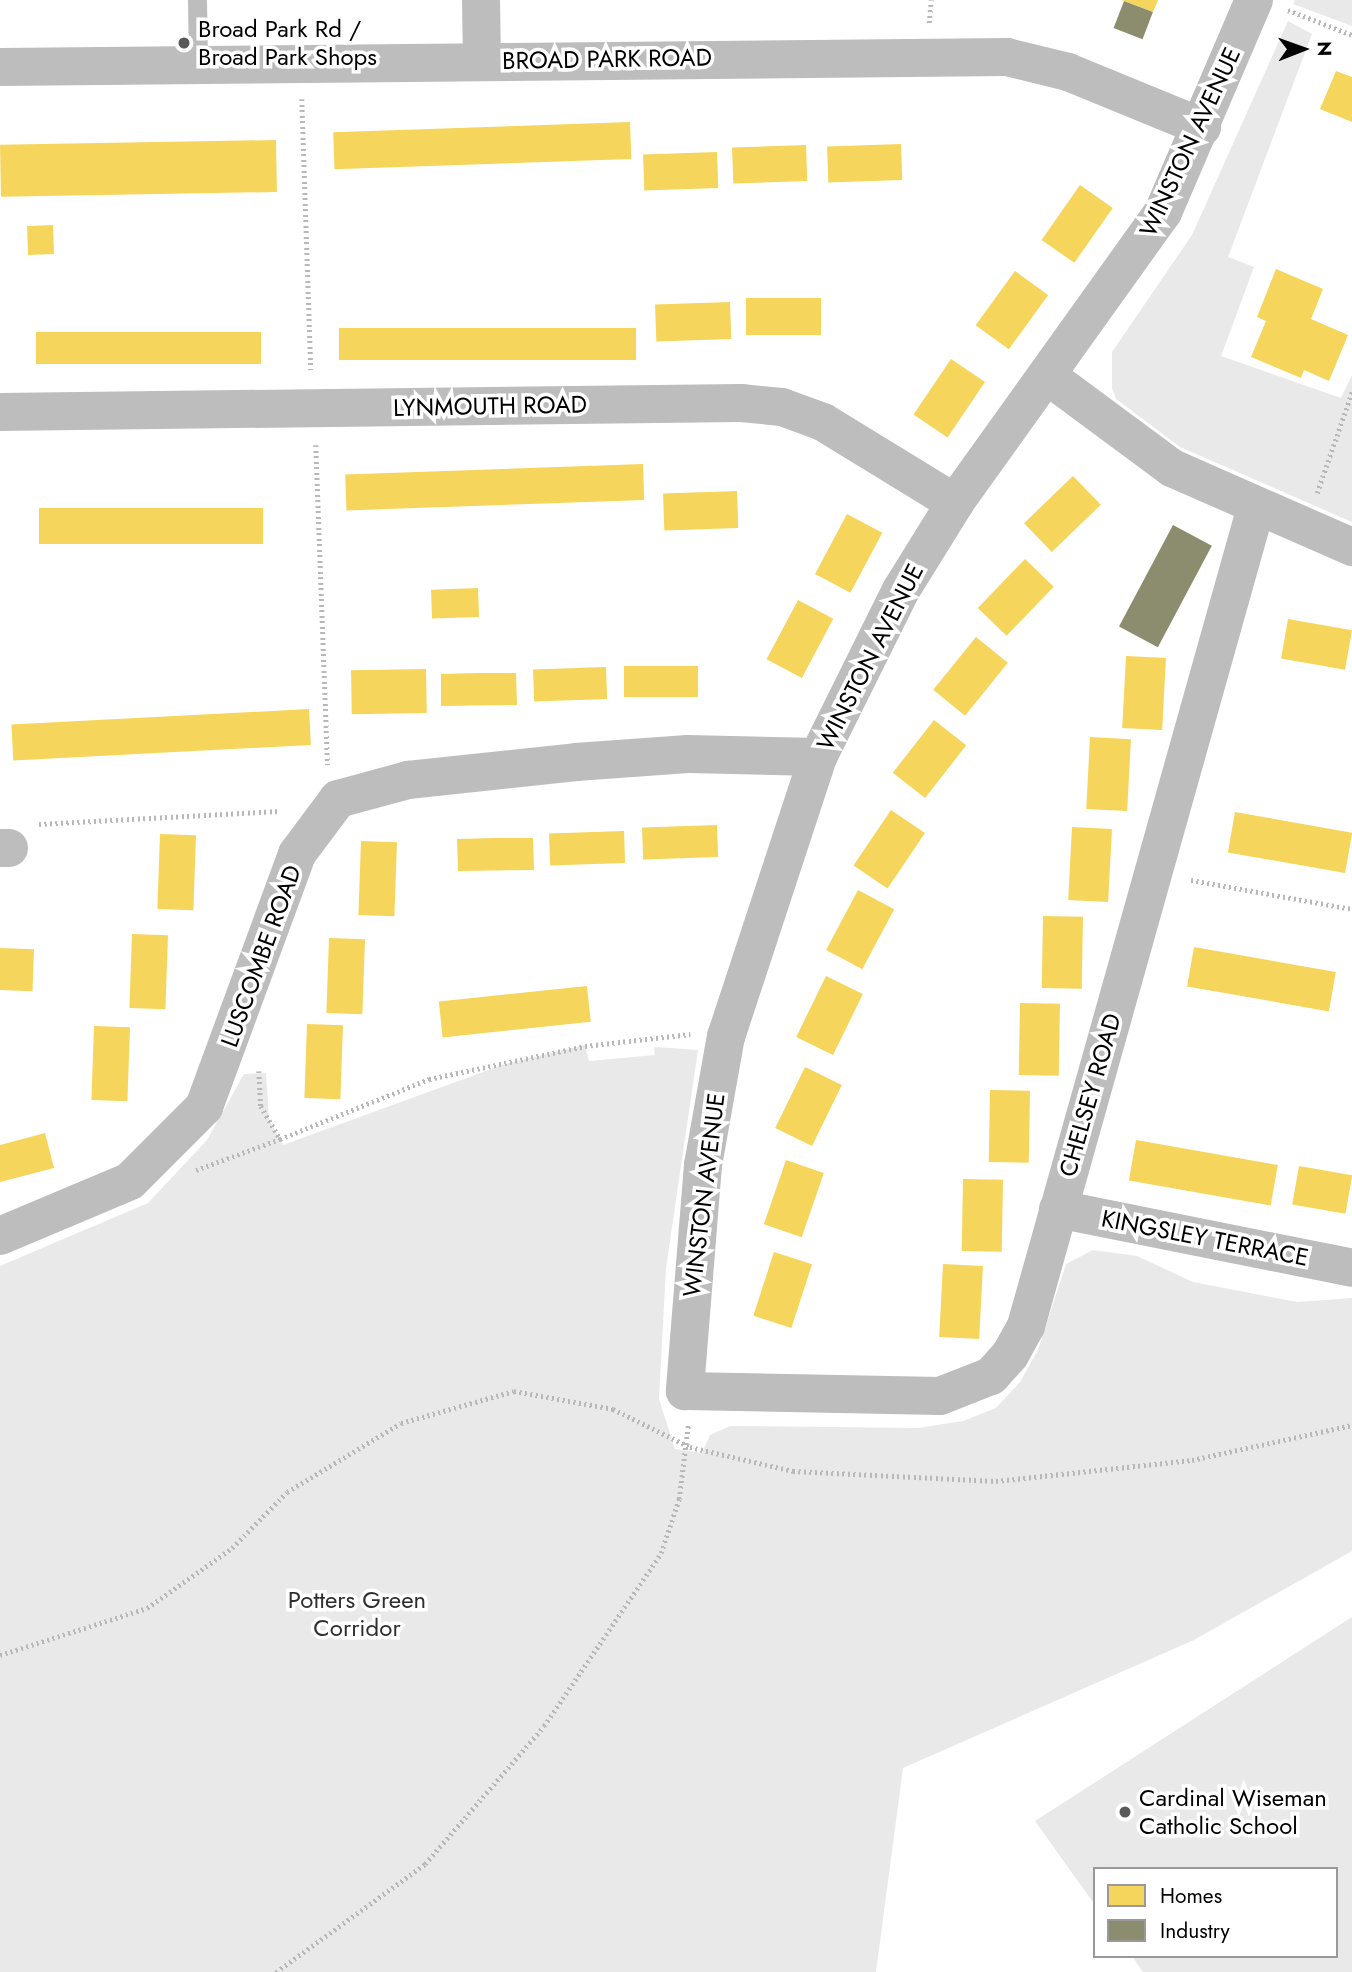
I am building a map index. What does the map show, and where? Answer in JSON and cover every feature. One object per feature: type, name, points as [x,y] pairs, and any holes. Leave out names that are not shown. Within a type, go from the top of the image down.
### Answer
[{"type":"street","points":[[481,0],[482,61]]},
{"type":"street","name":"WINSTON AVENUE","points":[[685,1391],[704,1166],[726,1036],[818,757],[901,590],[955,503],[1146,241],[1266,3]]},
{"type":"street","name":"BROAD PARK ROAD","points":[[0,67],[1007,57],[1068,72],[1202,127]]},
{"type":"street","points":[[1049,377],[1172,468],[1352,547]]},
{"type":"street","name":"LYNMOUTH ROAD","points":[[0,412],[782,407],[835,429],[955,503]]},
{"type":"street","name":"CHELSEY ROAD","points":[[685,1391],[940,1396],[967,1388],[991,1376],[1026,1326],[1256,507]]},
{"type":"street","name":"LUSCOMBE ROAD","points":[[0,1236],[94,1200],[154,1162],[204,1107],[230,1043],[283,888],[328,811],[366,786],[421,778],[688,754],[818,757]]},
{"type":"street","name":"KINGSLEY TERRACE","points":[[1058,1209],[1352,1268]]},
{"type":"lane","points":[[197,0],[198,65]]},
{"type":"path","points":[[1266,3],[1352,35]]},
{"type":"path","points":[[12,840],[328,811],[301,63]]},
{"type":"path","points":[[1305,527],[1352,392]]},
{"type":"path","points":[[1154,868],[1183,879],[1352,909]]},
{"type":"path","points":[[154,1162],[185,1173],[281,1139],[429,1079],[585,1046],[726,1036]]},
{"type":"path","points":[[230,1043],[258,1051],[261,1106],[281,1139]]},
{"type":"path","points":[[0,1655],[147,1608],[232,1548],[287,1492],[401,1423],[514,1391],[613,1409],[690,1447],[793,1471],[996,1481],[1192,1460],[1352,1425]]},
{"type":"path","points":[[276,1972],[425,1864],[544,1726],[661,1553],[690,1447],[685,1391]]},
{"type":"green space","points":[[1295,0],[1352,0],[1352,26],[1293,4]]},
{"type":"green space","points":[[1288,21],[1312,34],[1228,257],[1254,267],[1221,356],[1341,398],[1352,375],[1352,522],[1180,447],[1116,399],[1112,388],[1112,352],[1192,235]]},
{"type":"green space","name":"Potters Green Corridor","points":[[585,1045],[589,1061],[655,1055],[654,1047],[698,1050],[666,1268],[659,1399],[675,1449],[702,1453],[710,1435],[730,1426],[918,1428],[963,1421],[996,1408],[1020,1382],[1038,1350],[1066,1264],[1093,1250],[1137,1256],[1193,1282],[1297,1302],[1352,1298],[1352,1551],[1194,1640],[903,1768],[876,1972],[0,1972],[0,1266],[148,1203],[207,1140],[244,1074],[266,1073],[269,1119],[283,1145],[505,1064]]},
{"type":"green space","points":[[1352,1617],[1352,1972],[1143,1972],[1133,1958],[1338,1958],[1338,1867],[1093,1867],[1093,1902],[1035,1821]]},
{"type":"building: Homes","points":[[1122,0],[1158,0],[1153,12]]},
{"type":"building: Homes","points":[[1336,71],[1352,77],[1352,122],[1320,109]]},
{"type":"building: Homes","points":[[630,122],[631,159],[334,169],[333,132]]},
{"type":"building: Homes","points":[[276,140],[277,192],[1,197],[0,145]]},
{"type":"building: Homes","points":[[901,144],[902,180],[828,183],[827,147]]},
{"type":"building: Homes","points":[[806,145],[807,181],[733,184],[732,148]]},
{"type":"building: Homes","points":[[717,152],[718,188],[644,191],[643,155]]},
{"type":"building: Homes","points":[[1080,185],[1113,208],[1074,263],[1042,240]]},
{"type":"building: Homes","points":[[53,225],[54,254],[28,255],[27,226]]},
{"type":"building: Homes","points":[[1276,269],[1323,289],[1311,319],[1348,335],[1329,381],[1304,370],[1301,378],[1251,357],[1266,321],[1257,317]]},
{"type":"building: Homes","points":[[1015,271],[1048,295],[1009,349],[976,325]]},
{"type":"building: Homes","points":[[746,298],[821,298],[821,335],[746,335]]},
{"type":"building: Homes","points":[[730,302],[731,339],[656,342],[655,305]]},
{"type":"building: Homes","points":[[339,328],[636,328],[636,360],[339,360]]},
{"type":"building: Homes","points":[[36,332],[261,332],[261,364],[36,364]]},
{"type":"building: Homes","points":[[951,359],[985,382],[948,437],[914,415]]},
{"type":"building: Homes","points":[[643,464],[644,500],[346,510],[345,474]]},
{"type":"building: Homes","points":[[1073,476],[1101,505],[1052,552],[1024,523]]},
{"type":"building: Homes","points":[[737,491],[738,528],[664,531],[663,494]]},
{"type":"building: Homes","points":[[39,508],[263,508],[263,544],[39,544]]},
{"type":"building: Homes","points":[[847,514],[882,533],[850,593],[815,574]]},
{"type":"building: Homes","points":[[1025,559],[1054,587],[1007,636],[978,608]]},
{"type":"building: Homes","points":[[478,588],[479,617],[432,619],[431,590]]},
{"type":"building: Homes","points":[[798,600],[833,619],[802,678],[767,659]]},
{"type":"building: Homes","points":[[1288,619],[1352,630],[1345,670],[1281,658]]},
{"type":"building: Homes","points":[[976,637],[1008,663],[965,716],[933,690]]},
{"type":"building: Homes","points":[[1126,656],[1166,658],[1162,730],[1122,728]]},
{"type":"building: Homes","points":[[624,666],[698,666],[698,697],[624,697]]},
{"type":"building: Homes","points":[[606,667],[607,699],[534,702],[533,670]]},
{"type":"building: Homes","points":[[426,669],[427,713],[352,714],[351,670]]},
{"type":"building: Homes","points":[[516,673],[517,705],[441,706],[441,674]]},
{"type":"building: Homes","points":[[309,709],[311,745],[13,761],[11,725]]},
{"type":"building: Homes","points":[[934,720],[966,745],[925,798],[893,773]]},
{"type":"building: Homes","points":[[1090,737],[1131,739],[1127,811],[1086,809]]},
{"type":"building: Homes","points":[[891,810],[925,833],[888,888],[854,866]]},
{"type":"building: Homes","points":[[1235,812],[1352,833],[1345,873],[1228,852]]},
{"type":"building: Homes","points":[[717,825],[718,857],[643,860],[642,828]]},
{"type":"building: Homes","points":[[1072,827],[1112,829],[1108,902],[1068,900]]},
{"type":"building: Homes","points":[[624,831],[625,863],[550,866],[549,834]]},
{"type":"building: Homes","points":[[160,834],[196,835],[193,910],[157,909]]},
{"type":"building: Homes","points":[[533,838],[534,870],[458,871],[457,839]]},
{"type":"building: Homes","points":[[361,841],[397,842],[394,916],[358,915]]},
{"type":"building: Homes","points":[[858,890],[894,909],[862,969],[826,950]]},
{"type":"building: Homes","points":[[1043,916],[1083,917],[1082,989],[1042,988]]},
{"type":"building: Homes","points":[[132,934],[168,935],[165,1009],[129,1008]]},
{"type":"building: Homes","points":[[329,938],[365,939],[362,1014],[326,1013]]},
{"type":"building: Homes","points":[[1194,947],[1336,972],[1329,1011],[1187,986]]},
{"type":"building: Homes","points":[[0,948],[34,949],[33,991],[0,990]]},
{"type":"building: Homes","points":[[826,976],[863,994],[833,1055],[796,1037]]},
{"type":"building: Homes","points":[[587,986],[591,1022],[443,1037],[439,1002]]},
{"type":"building: Homes","points":[[1020,1003],[1060,1004],[1059,1076],[1019,1075]]},
{"type":"building: Homes","points":[[307,1024],[343,1025],[340,1099],[304,1098]]},
{"type":"building: Homes","points":[[94,1026],[130,1027],[127,1101],[91,1100]]},
{"type":"building: Homes","points":[[805,1067],[842,1085],[812,1146],[775,1128]]},
{"type":"building: Homes","points":[[990,1090],[1030,1091],[1029,1163],[989,1162]]},
{"type":"building: Homes","points":[[45,1133],[54,1168],[0,1182],[0,1145]]},
{"type":"building: Homes","points":[[1136,1140],[1278,1165],[1271,1205],[1129,1180]]},
{"type":"building: Homes","points":[[786,1160],[824,1173],[802,1237],[764,1224]]},
{"type":"building: Homes","points":[[1299,1166],[1352,1175],[1345,1214],[1292,1204]]},
{"type":"building: Homes","points":[[963,1179],[1003,1180],[1002,1252],[962,1251]]},
{"type":"building: Homes","points":[[774,1252],[812,1264],[791,1328],[753,1316]]},
{"type":"building: Homes","points":[[943,1264],[983,1266],[979,1339],[939,1337]]},
{"type":"building: Industry","points":[[1124,1],[1153,12],[1143,39],[1114,28]]},
{"type":"building: Industry","points":[[1173,525],[1212,546],[1158,647],[1119,627]]},
{"type":"place","name":"Broad Park Rd / Broad Park Shops","points":[[184,43]]},
{"type":"place","name":"Cardinal Wiseman Catholic School","points":[[1125,1812]]}]
